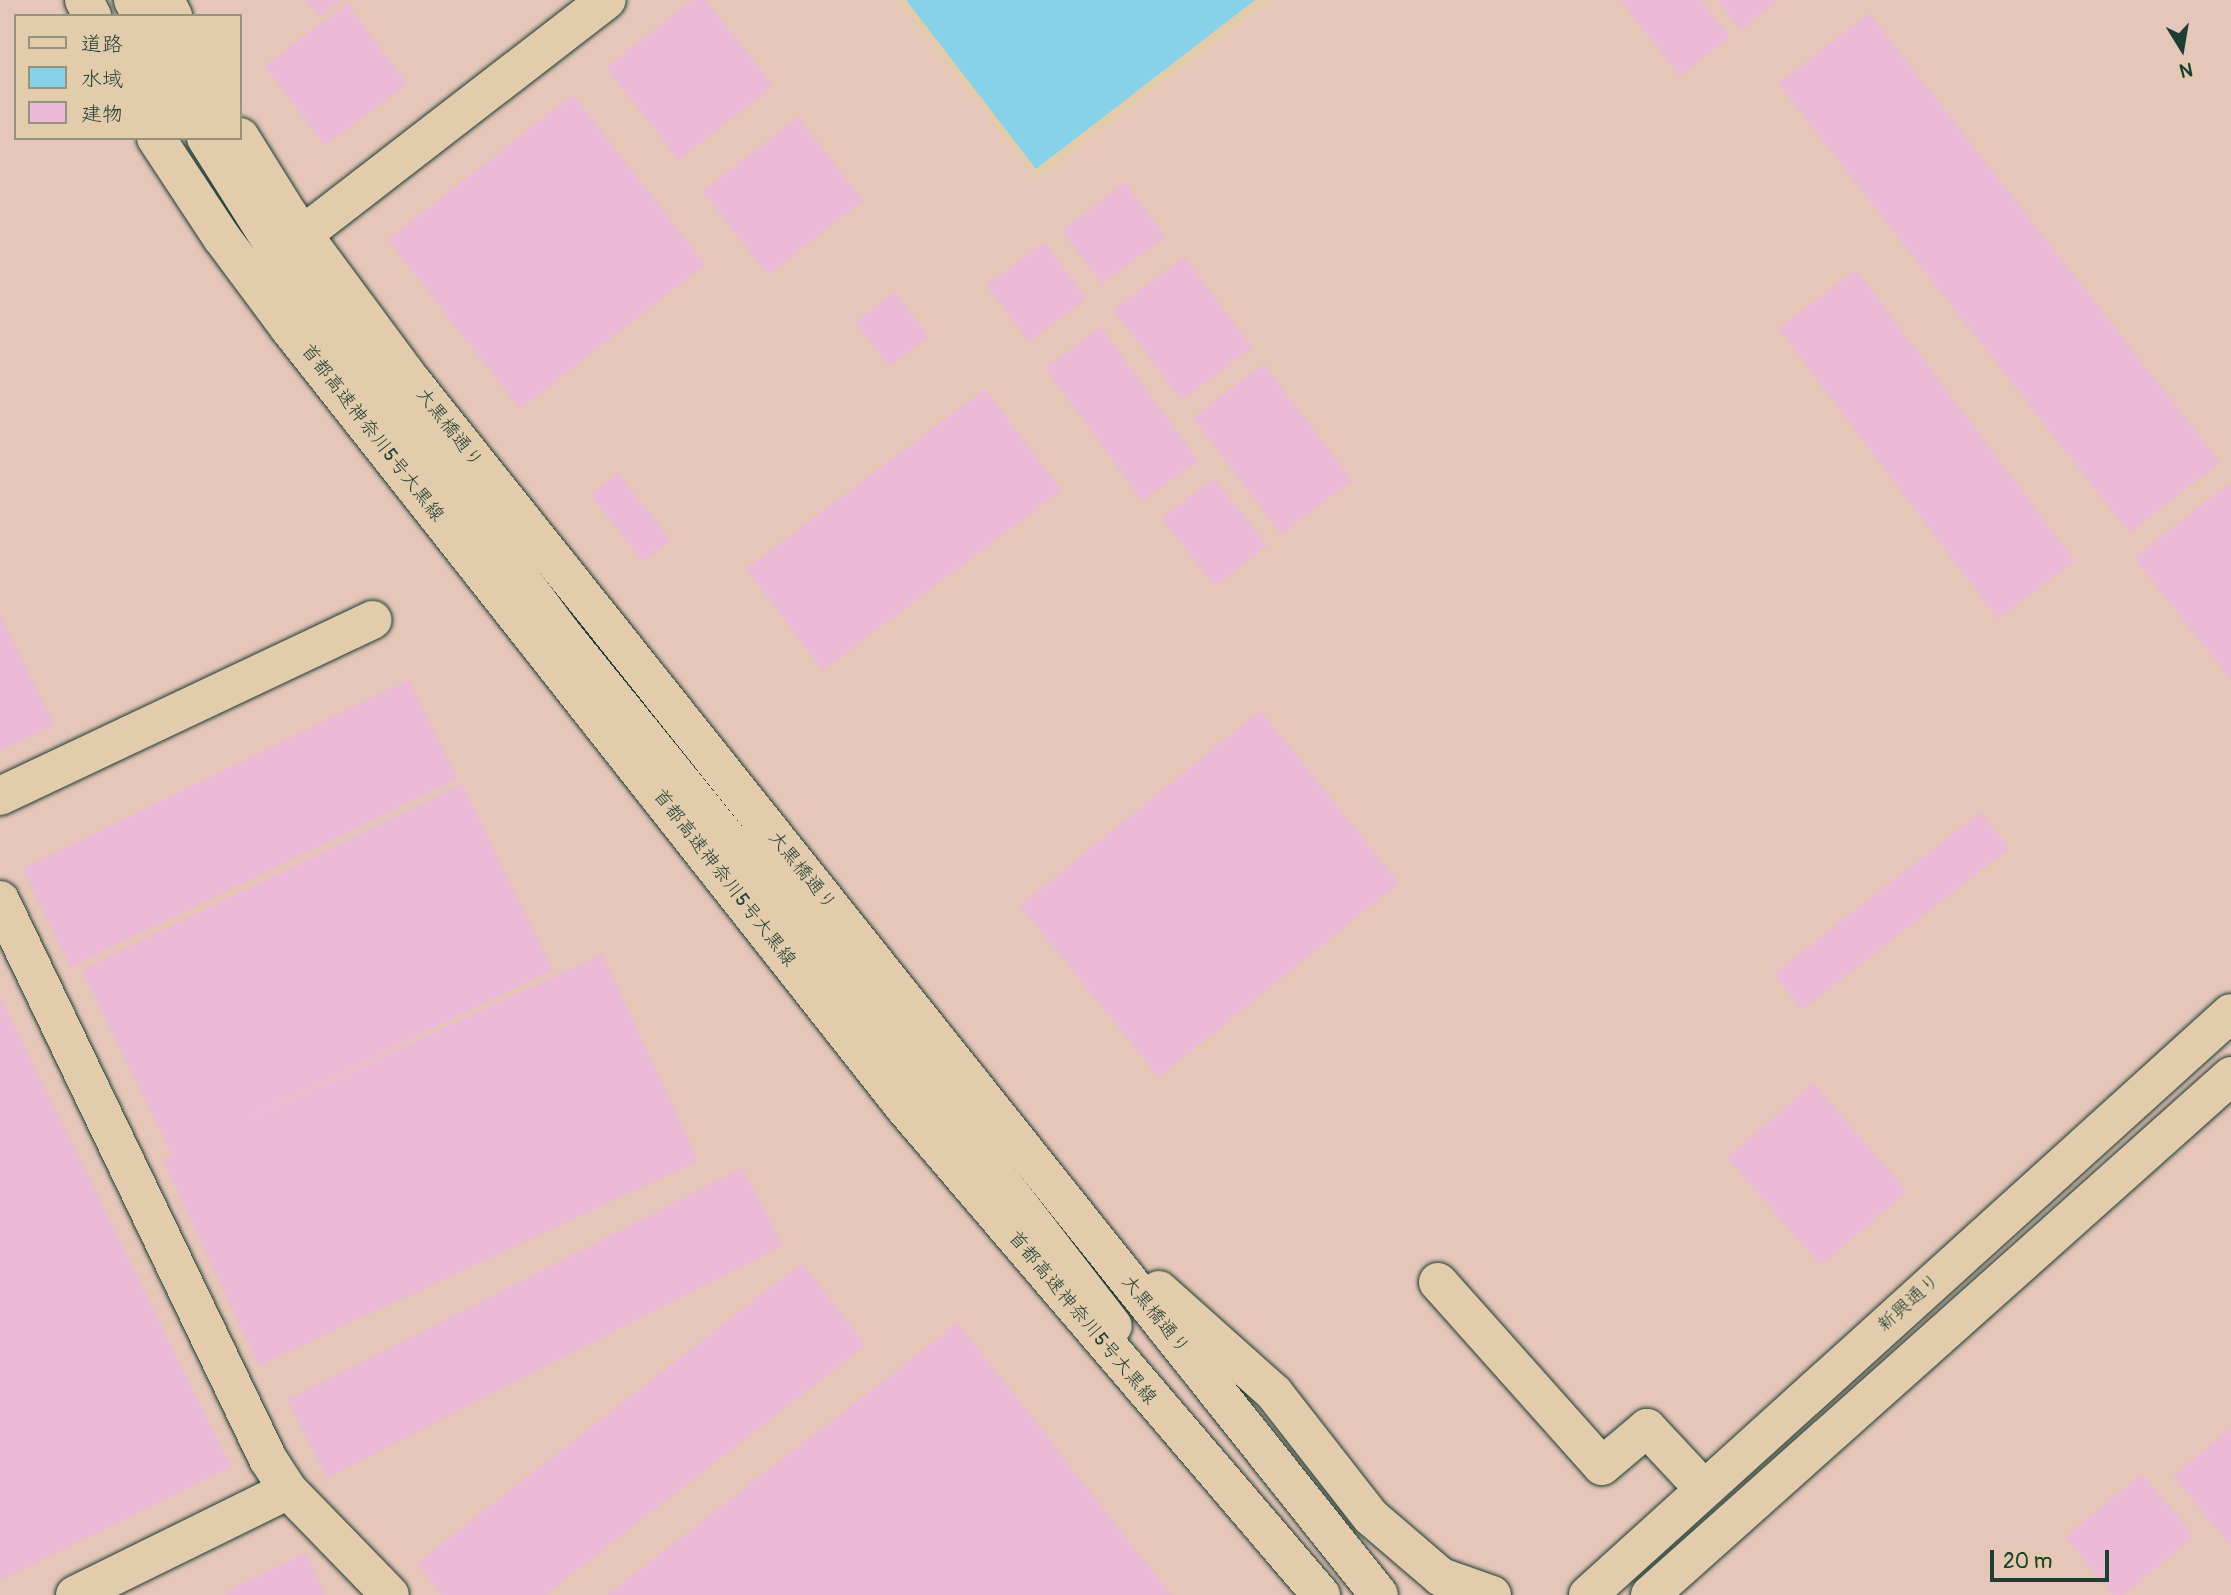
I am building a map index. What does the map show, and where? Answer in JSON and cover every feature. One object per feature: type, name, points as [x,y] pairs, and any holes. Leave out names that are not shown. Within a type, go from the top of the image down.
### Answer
[{"type":"main road","points":[[290,243],[607,0]]},
{"type":"main road","name":"首都高速神奈川5号大黒線","points":[[137,140],[274,341],[887,1118],[1289,1595]]},
{"type":"main road","name":"首都高速神奈川5号大黒線","points":[[157,140],[289,328],[895,1096],[1321,1595]]},
{"type":"main road","name":"大黒橋通り","points":[[208,140],[290,243],[414,384],[1380,1595]]},
{"type":"main road","name":"大黒橋通り","points":[[241,140],[290,243],[563,635],[925,1083],[1321,1595]]},
{"type":"main road","points":[[0,796],[373,620]]},
{"type":"main road","points":[[0,900],[268,1459],[288,1490],[390,1595]]},
{"type":"main road","name":"新興通り","points":[[1588,1595],[1703,1488],[2231,1013]]},
{"type":"main road","points":[[1650,1595],[2231,1076]]},
{"type":"main road","points":[[1079,1219],[1274,1393],[1371,1517],[1441,1577],[1492,1595]]},
{"type":"main road","points":[[1438,1282],[1602,1466],[1647,1428],[1703,1488]]},
{"type":"main road","points":[[75,1595],[288,1490]]},
{"type":"shaded area","points":[[0,0],[898,0],[1037,179],[1271,0],[2231,0],[2231,1595],[0,1595]]},
{"type":"water","points":[[906,0],[1255,0],[1036,169]]},
{"type":"building","points":[[306,0],[341,0],[319,17]]},
{"type":"building","points":[[692,0],[705,0],[773,86],[679,160],[606,68]]},
{"type":"building","points":[[1620,0],[1701,0],[1730,37],[1680,76]]},
{"type":"building","points":[[1717,0],[1778,0],[1741,30]]},
{"type":"building","points":[[347,4],[407,84],[325,146],[265,66]]},
{"type":"building","points":[[1869,13],[2220,462],[2129,533],[1778,84]]},
{"type":"building","points":[[573,95],[705,264],[520,409],[388,240]]},
{"type":"building","points":[[798,117],[863,201],[768,275],[703,191]]},
{"type":"building","points":[[1125,183],[1165,237],[1102,284],[1062,231]]},
{"type":"building","points":[[1044,242],[1087,299],[1029,342],[986,285]]},
{"type":"building","points":[[1184,257],[1252,347],[1182,400],[1114,310]]},
{"type":"building","points":[[1856,270],[2075,561],[1998,619],[1779,328]]},
{"type":"building","points":[[895,292],[929,337],[889,367],[855,322]]},
{"type":"building","points":[[1101,327],[1198,460],[1142,501],[1045,368]]},
{"type":"building","points":[[1264,364],[1352,481],[1281,534],[1193,418]]},
{"type":"building","points":[[985,389],[1061,490],[823,670],[746,569]]},
{"type":"building","points":[[618,473],[670,540],[643,562],[590,495]]},
{"type":"building","points":[[1214,478],[1267,546],[1215,586],[1162,519]]},
{"type":"building","points":[[2228,484],[2231,488],[2231,680],[2134,558]]},
{"type":"building","points":[[0,615],[54,725],[0,751]]},
{"type":"building","points":[[409,680],[457,779],[71,967],[23,868]]},
{"type":"building","points":[[1260,711],[1399,883],[1159,1077],[1020,905]]},
{"type":"building","points":[[462,784],[553,970],[173,1155],[82,969]]},
{"type":"building","points":[[1981,812],[2009,848],[1802,1010],[1774,974]]},
{"type":"building","points":[[602,954],[698,1161],[259,1366],[162,1159]]},
{"type":"building","points":[[0,997],[231,1467],[0,1580]]},
{"type":"building","points":[[1813,1083],[1907,1191],[1821,1266],[1727,1158]]},
{"type":"building","points":[[743,1168],[782,1246],[327,1478],[288,1400]]},
{"type":"building","points":[[802,1263],[866,1345],[545,1595],[442,1595],[417,1563]]},
{"type":"building","points":[[958,1323],[1171,1595],[607,1595]]},
{"type":"building","points":[[2231,1428],[2231,1546],[2173,1476]]},
{"type":"building","points":[[2142,1474],[2194,1536],[2123,1595],[2114,1595],[2065,1537]]},
{"type":"building","points":[[306,1553],[325,1595],[227,1595],[226,1591]]}]
